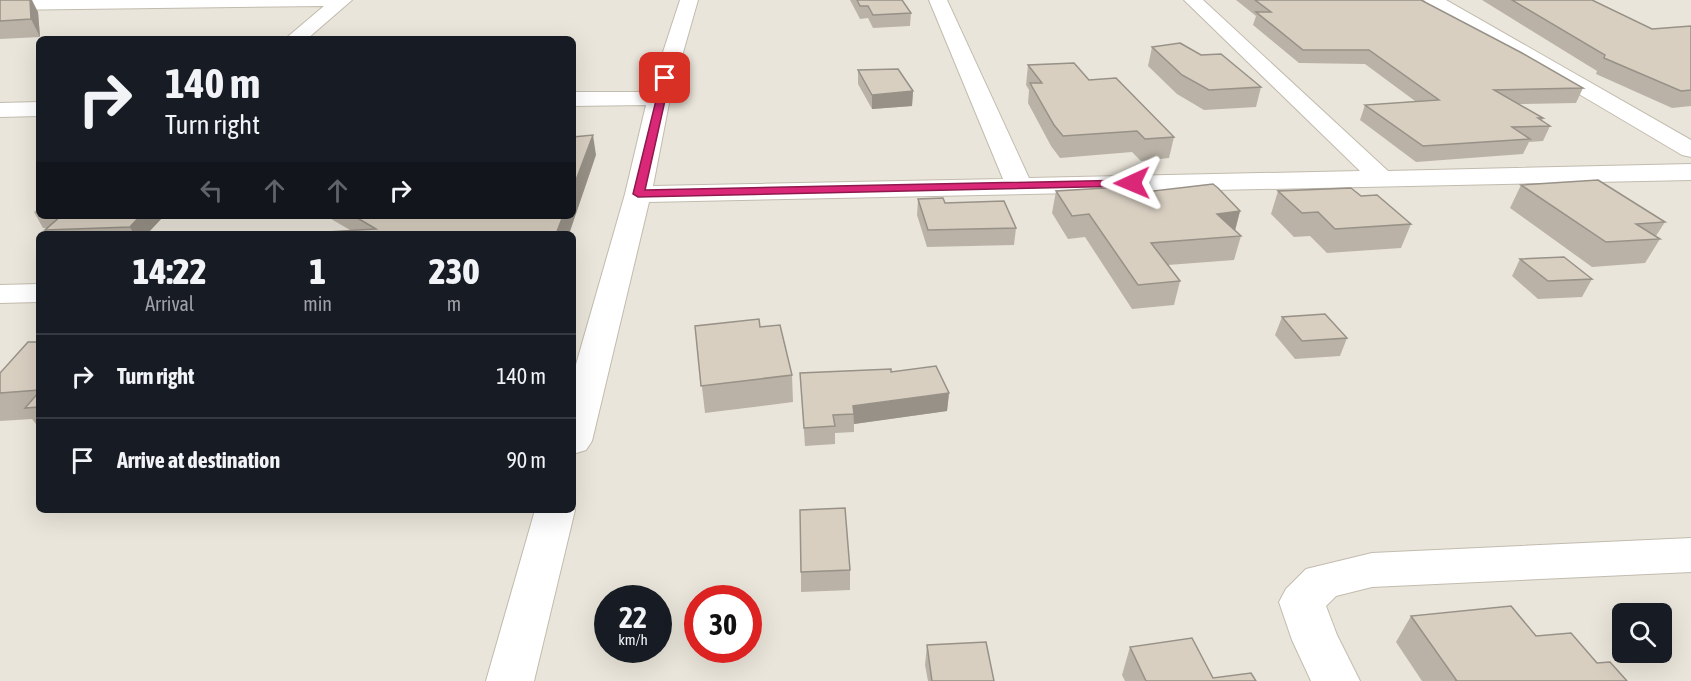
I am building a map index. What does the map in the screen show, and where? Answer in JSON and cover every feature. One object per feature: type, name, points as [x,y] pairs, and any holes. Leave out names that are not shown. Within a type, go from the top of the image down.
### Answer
[{"type":"street","points":[[576,430],[638,194],[659,98],[689,0]]},
{"type":"street","points":[[938,0],[1019,185]]},
{"type":"street","points":[[1193,0],[1380,177]]},
{"type":"street","points":[[1433,0],[1691,150]]},
{"type":"street","points":[[0,5],[342,1]]},
{"type":"street","points":[[299,36],[342,1]]},
{"type":"street","points":[[576,99],[659,98]]},
{"type":"street","points":[[638,194],[1691,172]]},
{"type":"street","points":[[0,294],[36,293]]},
{"type":"street","points":[[510,681],[554,513]]},
{"type":"street","points":[[1336,681],[1315,640],[1302,602],[1322,582],[1372,570],[1691,555]]},
{"type":"shaded area","points":[[0,0],[1691,0],[1691,681],[0,681]]},
{"type":"building","points":[[0,0],[30,0],[31,19],[0,21]]},
{"type":"building","points":[[857,0],[902,0],[911,13],[873,15],[868,6],[860,6]]},
{"type":"building","points":[[1255,0],[1421,0],[1583,88],[1494,90],[1543,118],[1538,118],[1550,126],[1512,127],[1530,139],[1423,146],[1365,105],[1439,100],[1369,50],[1303,50],[1256,12],[1271,12]]},
{"type":"building","points":[[1512,0],[1592,0],[1652,29],[1691,26],[1691,90],[1681,91],[1604,58],[1605,55]]},
{"type":"building","points":[[1180,43],[1201,55],[1221,54],[1261,87],[1209,90],[1182,75],[1152,47]]},
{"type":"building","points":[[1074,63],[1089,80],[1116,78],[1174,137],[1145,139],[1137,131],[1063,136],[1054,125],[1030,83],[1042,83],[1028,65]]},
{"type":"building","points":[[898,69],[913,91],[872,95],[858,70]]},
{"type":"building","points":[[593,135],[576,180],[576,137]]},
{"type":"building","points":[[1598,180],[1665,222],[1636,224],[1660,239],[1606,242],[1521,185]]},
{"type":"building","points":[[1213,184],[1240,211],[1217,214],[1241,236],[1151,243],[1180,281],[1138,285],[1089,214],[1072,216],[1056,191],[1122,187],[1128,194]]},
{"type":"building","points":[[1351,188],[1361,196],[1377,195],[1411,224],[1335,229],[1318,212],[1302,213],[1278,191]]},
{"type":"building","points":[[943,198],[945,203],[1004,201],[1016,228],[928,230],[918,199]]},
{"type":"building","points":[[58,219],[137,219],[130,227],[45,230]]},
{"type":"building","points":[[359,219],[562,219],[557,231],[344,231],[376,229]]},
{"type":"building","points":[[1564,257],[1592,279],[1548,281],[1520,259]]},
{"type":"building","points":[[1325,314],[1347,338],[1302,341],[1282,317]]},
{"type":"building","points":[[759,319],[760,327],[780,325],[792,375],[701,386],[695,326]]},
{"type":"building","points":[[28,342],[36,342],[36,390],[0,393],[0,373]]},
{"type":"building","points":[[936,366],[949,393],[853,406],[854,414],[833,415],[835,426],[804,428],[800,373],[891,369],[891,372]]},
{"type":"building","points":[[36,395],[36,407],[25,408]]},
{"type":"building","points":[[845,508],[850,570],[801,572],[800,510]]},
{"type":"building","points":[[1511,606],[1536,636],[1571,633],[1597,663],[1610,662],[1627,681],[1457,681],[1411,616]]},
{"type":"building","points":[[1192,638],[1213,678],[1251,673],[1256,681],[1146,681],[1130,647]]},
{"type":"building","points":[[986,642],[994,681],[932,681],[927,645]]},
{"type":"route","points":[[665,78],[638,194],[1132,183]]}]
